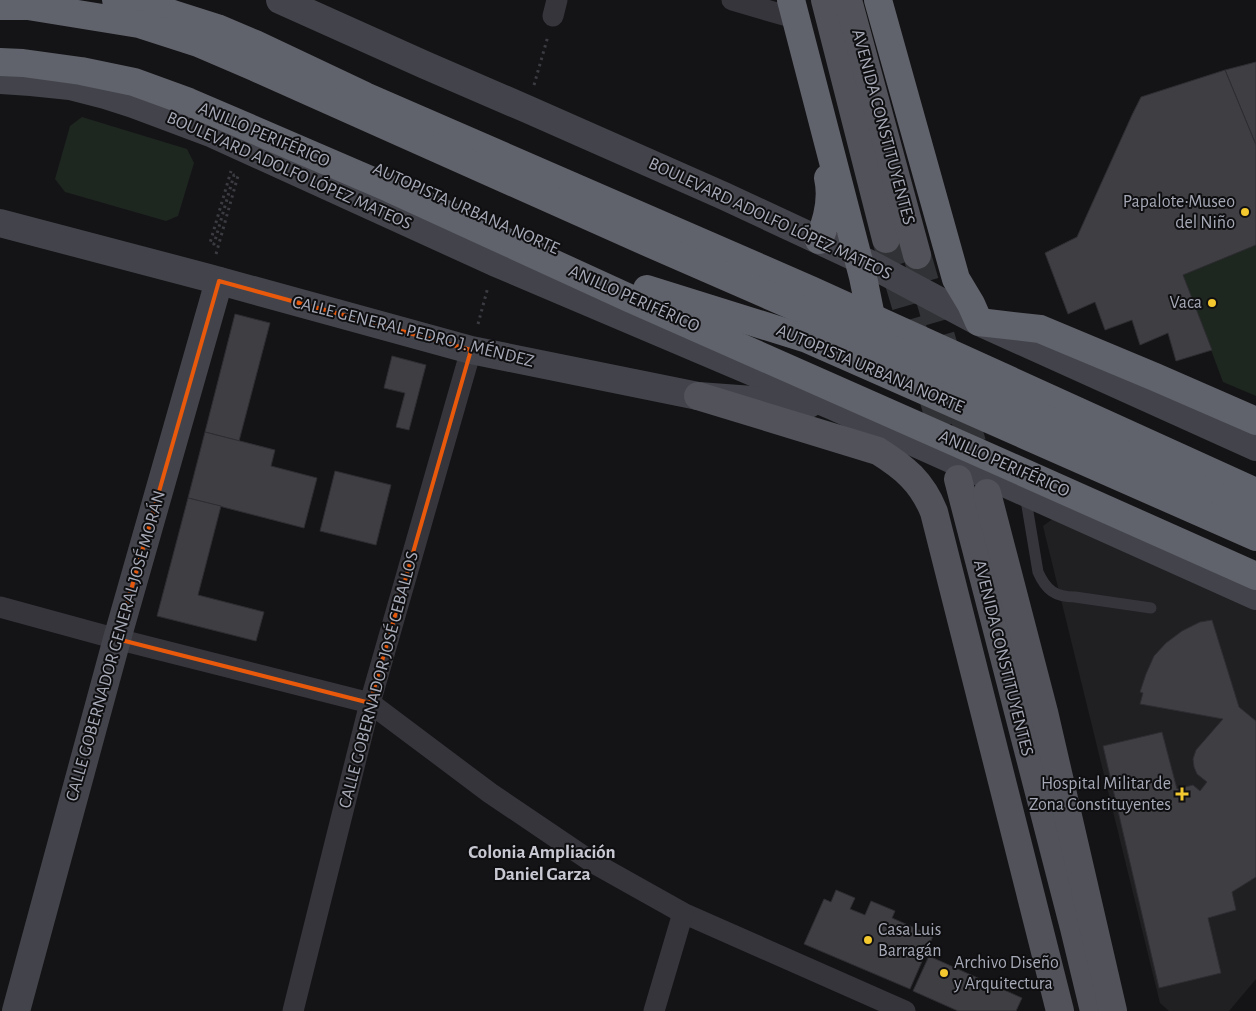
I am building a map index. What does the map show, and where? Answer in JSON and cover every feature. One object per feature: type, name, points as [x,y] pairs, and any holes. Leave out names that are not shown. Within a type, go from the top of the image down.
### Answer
[{"type":"highway","points":[[116,0],[132,2],[173,14],[216,28],[255,44],[365,96],[812,290],[1256,492]]},
{"type":"highway","points":[[878,0],[956,279],[979,322],[1040,330],[1256,421]]},
{"type":"highway","points":[[787,5],[829,183],[829,211],[819,240]]},
{"type":"highway","points":[[787,5],[863,277],[879,355],[890,383],[907,403],[931,421],[1024,468],[1256,572]]},
{"type":"highway","points":[[0,6],[28,6],[139,24],[198,43],[254,66],[897,352],[1256,514]]},
{"type":"highway","name":"AUTOPISTA URBANA NORTE","points":[[0,50],[54,53],[87,58],[160,76],[198,90],[643,288],[807,339],[1256,538]]},
{"type":"highway","name":"ANILLO PERIFÉRICO","points":[[0,62],[23,63],[81,71],[134,82],[189,102],[389,188],[629,298],[1256,576]]},
{"type":"main road","name":"BOULEVARD ADOLFO LÓPEZ MATEOS","points":[[280,0],[724,196],[872,265],[979,322],[1256,447]]},
{"type":"main road","name":"AVENIDA CONSTITUYENTES","points":[[824,0],[886,239]]},
{"type":"main road","name":"AVENIDA CONSTITUYENTES","points":[[848,0],[917,255]]},
{"type":"main road","name":"BOULEVARD ADOLFO LÓPEZ MATEOS","points":[[0,80],[70,86],[133,104],[213,134],[494,262],[833,406],[1256,596]]},
{"type":"main road","name":"CALLE GENERAL PEDRO J. MÉNDEZ","points":[[0,223],[470,350],[698,396],[833,406]]},
{"type":"main road","name":"CALLE GOBERNADOR GENERAL JOSÉ MORÁN","points":[[16,1011],[214,280]]},
{"type":"main road","points":[[698,396],[878,451],[910,474],[929,499],[934,512],[1060,1011]]},
{"type":"main road","name":"AVENIDA CONSTITUYENTES","points":[[958,480],[1094,1011]]},
{"type":"main road","name":"AVENIDA CONSTITUYENTES","points":[[987,493],[1044,712],[1113,1011]]},
{"type":"main road","points":[[1044,712],[1070,778],[1130,1011]]},
{"type":"street","points":[[732,0],[787,5]]},
{"type":"street","name":"CALLE GOBERNADOR JOSÉ CEBALLOS","points":[[293,1011],[370,703],[470,350]]},
{"type":"street","points":[[0,607],[117,639],[370,703],[490,793],[584,856],[683,913],[905,1011]]},
{"type":"street","points":[[654,1011],[683,913]]},
{"type":"lane","points":[[1025,492],[1038,572],[1042,582],[1049,590],[1064,597],[1151,608]]},
{"type":"path","points":[[527,109],[555,8]]},
{"type":"path","points":[[214,280],[238,176],[234,175],[214,244],[210,243],[233,165]]},
{"type":"path","points":[[470,350],[494,262]]},
{"type":"highlighted area","points":[[219,281],[471,350],[370,703],[117,639]]},
{"type":"shaded area","points":[[82,117],[187,149],[194,163],[178,216],[166,221],[65,192],[55,179],[70,126]]},
{"type":"shaded area","points":[[1256,245],[1256,396],[1223,382],[1183,275]]},
{"type":"shaded area","name":"Hospital Militar de Zona Constituyentes","points":[[1054,518],[1256,609],[1256,979],[1229,1011],[1169,1011],[1160,1003],[1043,526]]},
{"type":"building","points":[[1256,62],[1256,145],[1225,70]]},
{"type":"building","points":[[1225,70],[1256,145],[1256,245],[1183,275],[1212,350],[1176,361],[1168,333],[1140,345],[1132,320],[1105,330],[1095,302],[1068,314],[1045,253],[1077,237],[1141,97]]},
{"type":"building","points":[[235,314],[270,323],[239,441],[205,432]]},
{"type":"building","points":[[392,356],[426,365],[409,430],[396,427],[405,393],[384,388]]},
{"type":"building","points":[[205,432],[275,450],[271,466],[317,478],[304,528],[188,498]]},
{"type":"building","points":[[335,471],[391,485],[376,545],[320,531]]},
{"type":"building","points":[[188,498],[221,506],[198,595],[264,612],[256,641],[157,616]]},
{"type":"building","points":[[1212,620],[1239,707],[1256,721],[1256,877],[1232,892],[1236,910],[1208,918],[1221,973],[1159,988],[1103,746],[1162,732],[1177,789],[1193,785],[1200,791],[1207,782],[1197,774],[1193,759],[1196,750],[1223,719],[1140,704],[1143,693],[1140,692],[1154,656],[1166,643],[1182,631],[1200,622]]},
{"type":"building","name":"Casa Luis Barragán","points":[[836,890],[855,898],[850,909],[865,915],[871,901],[895,911],[892,918],[933,936],[910,989],[804,944],[824,899],[831,902]]},
{"type":"building","name":"Archivo Diseño y Arquitectura","points":[[929,956],[1022,998],[1016,1011],[958,1011],[913,991]]},
{"type":"tunnel","points":[[886,239],[950,455]]},
{"type":"tunnel","points":[[917,255],[980,470]]},
{"type":"place","name":"Papalote•Museo del Niño","points":[[1245,212]]},
{"type":"place","name":"Vaca","points":[[1212,303]]},
{"type":"place","name":"Hospital Militar de Zona Constituyentes","points":[[1182,794]]},
{"type":"place","name":"Casa Luis Barragán","points":[[868,940]]},
{"type":"place","name":"Archivo Diseño y Arquitectura","points":[[944,973]]},
{"type":"district","name":"Colonia Ampliación Daniel Garza","points":[[542,863]]}]
